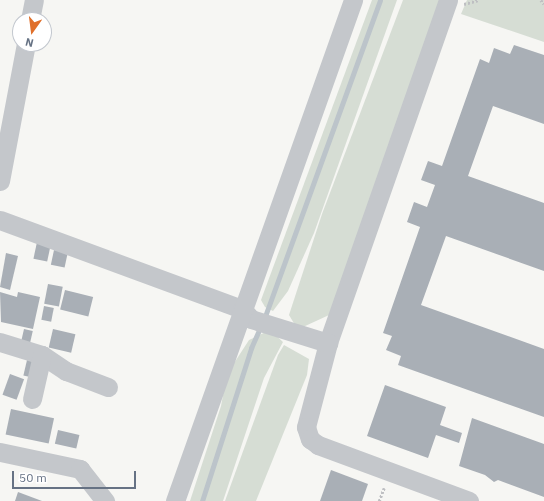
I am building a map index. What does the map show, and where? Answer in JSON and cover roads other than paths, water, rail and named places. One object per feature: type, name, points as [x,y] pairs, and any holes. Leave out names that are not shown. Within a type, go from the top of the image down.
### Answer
[{"type":"street","points":[[32,12],[34,0]]},
{"type":"street","points":[[175,501],[247,314],[353,0]]},
{"type":"street","points":[[454,3],[328,343],[309,408],[306,427],[310,439],[318,445],[468,501]]},
{"type":"street","points":[[0,181],[24,52]]},
{"type":"street","points":[[0,220],[247,314],[274,326],[328,343]]},
{"type":"street","points":[[0,342],[42,355],[66,371],[108,387]]},
{"type":"street","points":[[32,399],[42,355]]},
{"type":"street","points":[[0,452],[80,469],[105,501]]},
{"type":"waterway","points":[[264,319],[380,0]]},
{"type":"waterway","points":[[202,501],[251,348],[261,326]]}]
